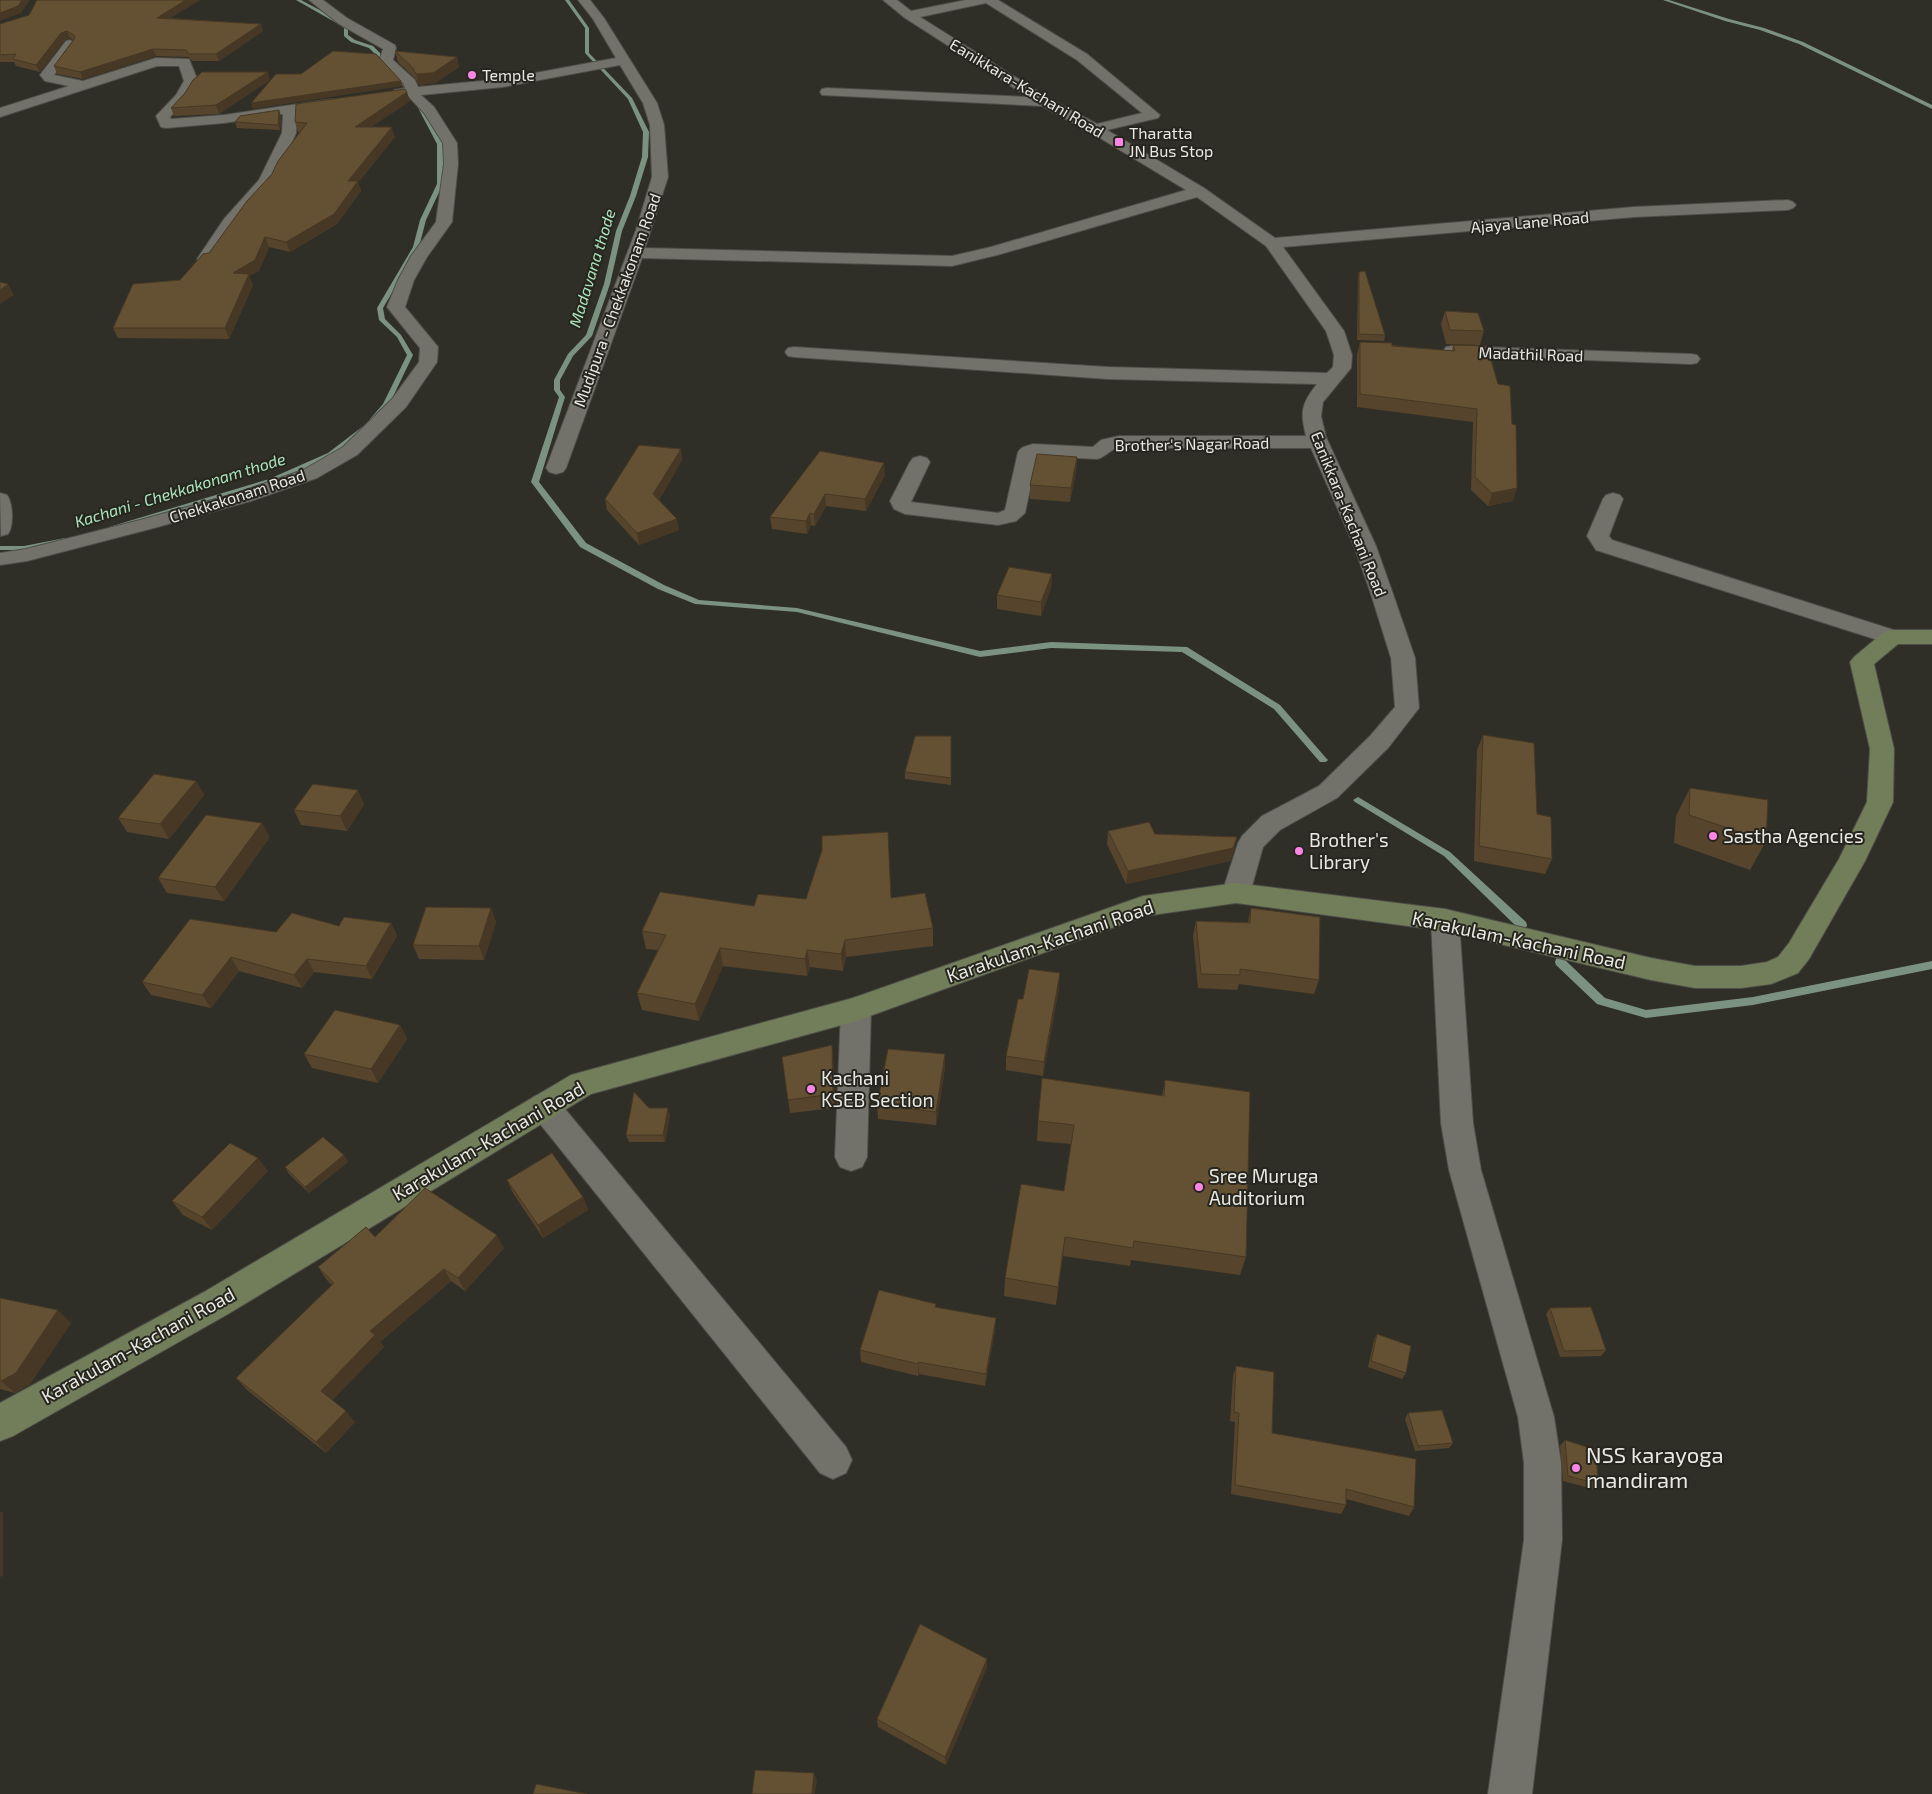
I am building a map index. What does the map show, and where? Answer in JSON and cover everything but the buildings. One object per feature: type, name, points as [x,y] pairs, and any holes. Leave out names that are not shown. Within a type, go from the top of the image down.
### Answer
[{"type":"main road","name":"Karakulam-Kachani Road","points":[[0,1423],[216,1303],[582,1084],[856,1009],[1143,906],[1236,892],[1445,920],[1651,969],[1695,977],[1741,977],[1771,973],[1788,965],[1799,951],[1852,861],[1880,802],[1882,749],[1862,662],[1892,637]]},
{"type":"main road","points":[[1892,637],[1932,637]]},
{"type":"street","name":"Chekkakonam Road","points":[[0,559],[28,555],[147,524],[244,497],[310,474],[350,450],[399,403],[428,362],[429,346],[396,307],[406,280],[419,256],[444,222],[452,164],[450,143],[429,110],[421,104],[412,91],[410,83],[386,61],[390,48],[343,21],[315,0]]},
{"type":"street","name":"Mudipura - Chekkakonam Road","points":[[556,468],[636,253],[660,177],[657,125],[650,103],[623,62],[598,18],[584,0]]},
{"type":"street","name":"Eanikkara-Kachani Road","points":[[889,0],[909,15],[1045,102],[1095,129],[1199,191],[1272,244],[1335,331],[1344,355],[1342,368],[1314,402],[1311,416],[1319,442],[1365,546],[1382,591],[1403,658],[1407,708],[1378,742],[1328,792],[1271,823],[1252,843],[1236,892]]},
{"type":"street","points":[[909,15],[984,0]]},
{"type":"street","points":[[990,0],[1082,57],[1153,115],[1095,129]]},
{"type":"street","points":[[70,44],[48,75],[50,78],[82,85]]},
{"type":"street","points":[[0,112],[156,62],[184,62],[191,82],[182,97],[163,116],[166,124],[206,121],[347,101]]},
{"type":"street","points":[[384,95],[503,83],[623,62]]},
{"type":"street","points":[[827,92],[1045,102]]},
{"type":"street","points":[[206,259],[230,222],[266,182],[290,133],[290,110]]},
{"type":"street","points":[[636,253],[952,261],[995,251],[1199,191]]},
{"type":"street","name":"Ajaya Lane Road","points":[[1272,244],[1634,212],[1788,205]]},
{"type":"street","points":[[1340,347],[1360,348]]},
{"type":"street","name":"Madathil Road","points":[[1438,350],[1692,359]]},
{"type":"street","points":[[794,352],[1108,373],[1332,379]]},
{"type":"street","name":"Brother's Nagar Road","points":[[920,462],[900,501],[900,505],[905,508],[998,519],[1009,517],[1015,513],[1028,452],[1033,450],[1097,453],[1110,444],[1123,442],[1319,442]]},
{"type":"street","points":[[0,499],[1,530]]},
{"type":"street","points":[[1613,499],[1598,536],[1604,545],[1892,637]]},
{"type":"street","points":[[1445,920],[1457,1123],[1465,1170],[1536,1418],[1542,1445],[1545,1506],[1543,1540],[1510,1794]]},
{"type":"street","points":[[851,1157],[856,1009]]},
{"type":"street","points":[[544,1106],[833,1460]]},
{"type":"waterway","name":"Kachani - Chekkakonam thode","points":[[298,0],[342,24],[346,28],[346,35],[353,41],[371,47],[394,70],[417,102],[440,144],[440,184],[423,220],[416,247],[380,308],[382,320],[399,336],[410,355],[386,405],[373,419]]},
{"type":"waterway","name":"Madavana thode","points":[[567,0],[587,28],[587,53],[630,98],[646,132],[645,157],[633,196],[619,231],[607,284],[589,336],[570,355],[557,380],[557,390],[562,397],[535,482],[583,545],[661,587],[698,602],[797,610],[980,654],[1051,645],[1184,649],[1277,707],[1323,760]]},
{"type":"waterway","points":[[1665,0],[1762,29],[1801,43],[1932,107]]},
{"type":"waterway","name":"Kachani - Chekkakonam thode","points":[[113,527],[272,481],[331,455],[362,429]]},
{"type":"waterway","name":"Kachani - Chekkakonam thode","points":[[0,548],[24,548],[65,540]]},
{"type":"waterway","points":[[1358,800],[1447,854],[1522,925]]},
{"type":"waterway","points":[[1560,962],[1601,1001],[1646,1014],[1753,1001],[1932,965]]},
{"type":"place","name":"Temple","points":[[472,75]]},
{"type":"place","name":"Tharatta JN Bus Stop","points":[[1119,142]]},
{"type":"place","name":"Sastha Agencies","points":[[1713,836]]},
{"type":"place","name":"Brother's Library","points":[[1299,851]]},
{"type":"place","name":"Kachani KSEB Section","points":[[811,1089]]},
{"type":"place","name":"Sree Muruga Auditorium","points":[[1199,1187]]},
{"type":"place","name":"NSS karayoga mandiram","points":[[1576,1468]]}]
